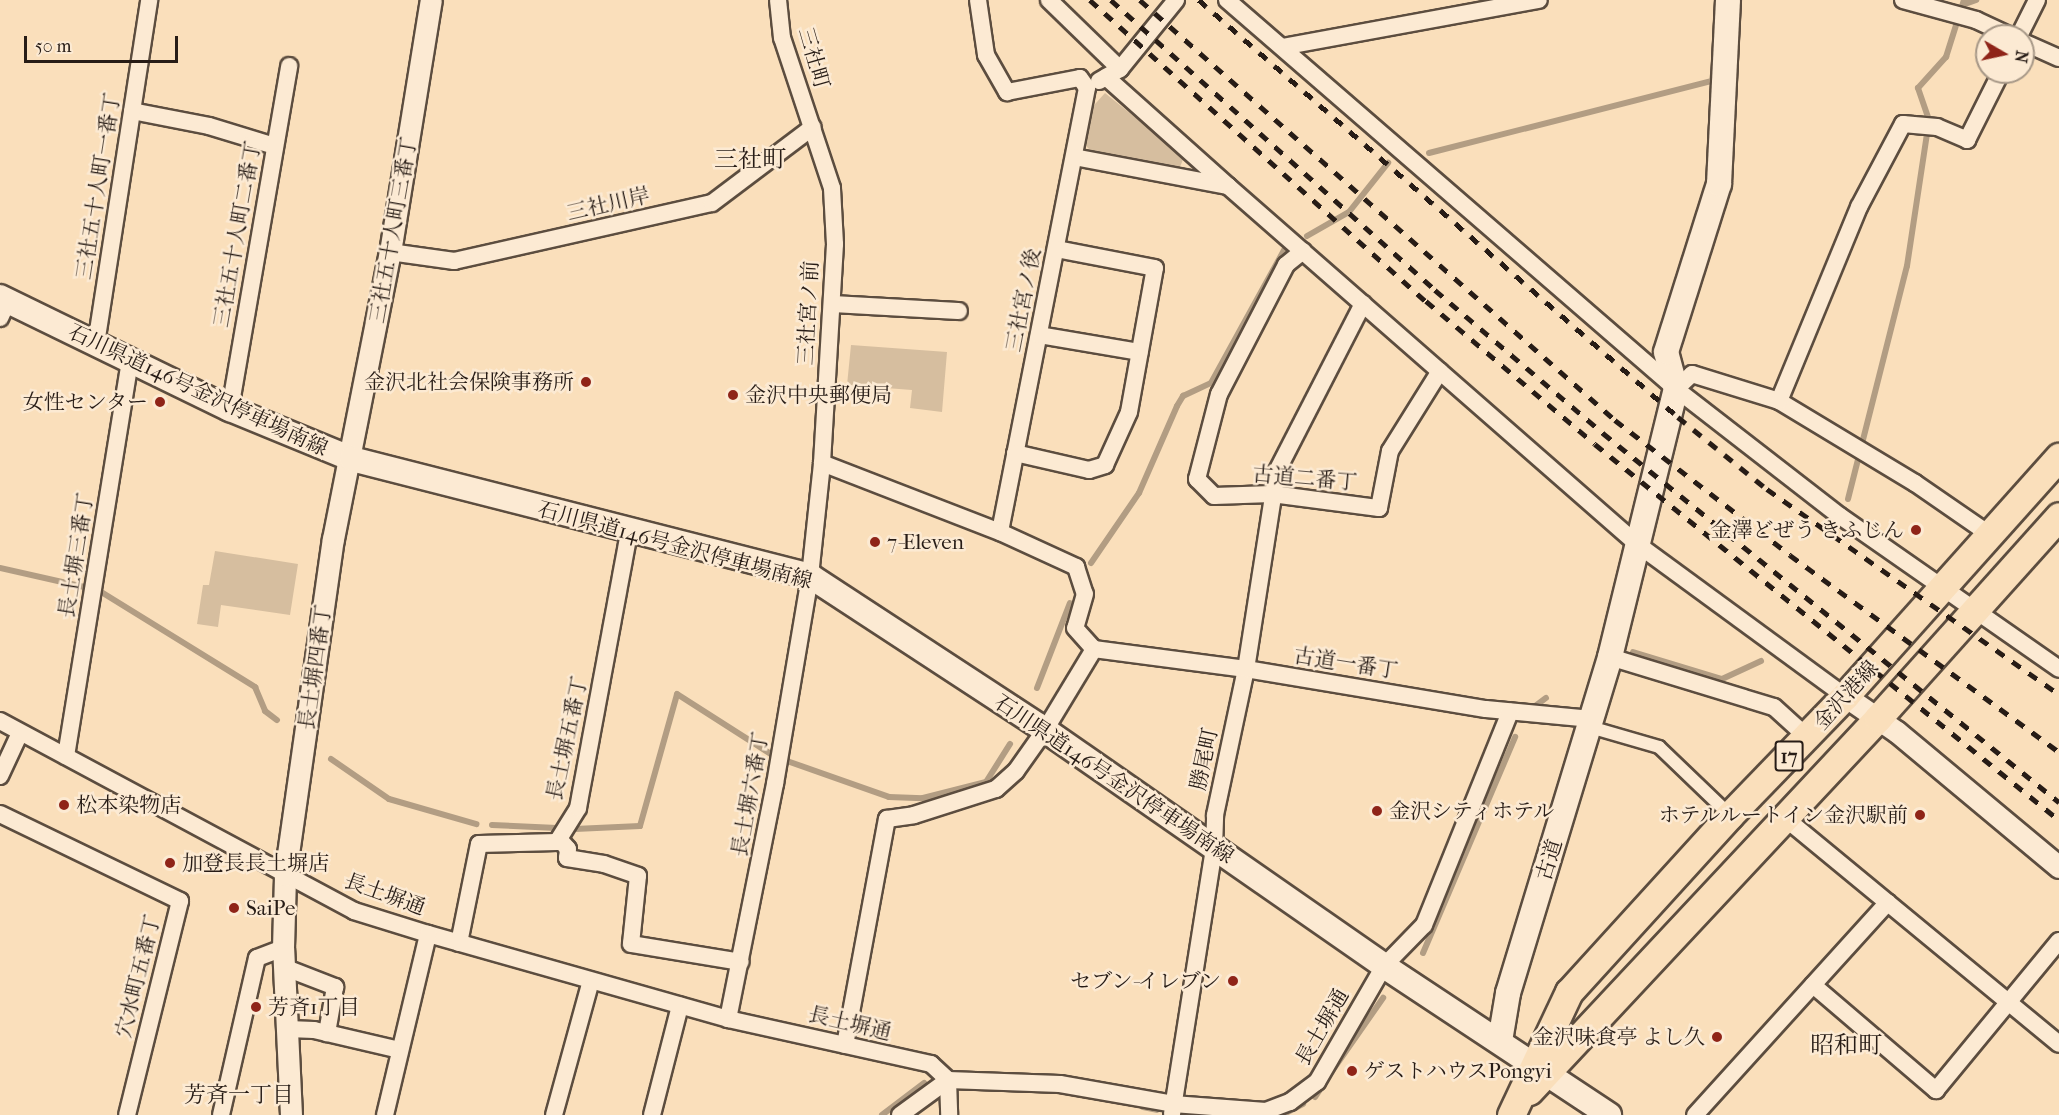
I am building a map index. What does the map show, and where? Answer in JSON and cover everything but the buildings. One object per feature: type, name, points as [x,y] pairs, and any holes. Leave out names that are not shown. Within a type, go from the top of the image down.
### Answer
[{"type":"main road","points":[[1610,657],[1676,389],[1666,352],[1719,184],[1728,0]]},
{"type":"main road","name":"石川県道146号金沢停車場南線","points":[[3,305],[96,344],[230,409],[352,459],[629,533],[810,576],[1045,730],[1384,966],[1609,1115]]},
{"type":"main road","name":"金沢港線","points":[[1512,1112],[1540,1068],[1569,992],[1730,815],[1845,696],[2059,457]]},
{"type":"main road","name":"金沢港線","points":[[1540,1068],[1785,818],[2059,516]]},
{"type":"main road","name":"古道","points":[[1500,1041],[1508,993],[1610,657]]},
{"type":"street","name":"三社五十人町一番丁","points":[[96,344],[149,0]]},
{"type":"street","name":"三社五十人町三番丁","points":[[352,459],[390,252],[431,0]]},
{"type":"street","name":"三社町","points":[[778,0],[782,38],[813,127]]},
{"type":"street","points":[[978,0],[986,55],[1007,92],[1084,83],[1113,73],[1176,0]]},
{"type":"street","points":[[1049,0],[1113,73],[1228,186],[1637,544],[1878,718],[2059,867]]},
{"type":"street","points":[[1227,0],[1676,389],[1840,516],[2059,669]]},
{"type":"street","points":[[1282,47],[1539,0]]},
{"type":"street","points":[[1903,0],[1985,24]]},
{"type":"street","points":[[2025,24],[2037,0]]},
{"type":"street","points":[[2035,47],[2059,58]]},
{"type":"street","name":"三社五十人町二番丁","points":[[230,409],[289,66]]},
{"type":"street","name":"三社宮ノ後","points":[[1000,532],[1074,157],[1084,83]]},
{"type":"street","points":[[1779,401],[1859,207],[1904,124],[1937,127],[1967,140],[1995,84]]},
{"type":"street","points":[[132,111],[209,126],[275,146]]},
{"type":"street","name":"三社川岸","points":[[390,252],[454,261],[712,203],[761,170],[813,127]]},
{"type":"street","name":"三社宮ノ前","points":[[810,576],[822,462],[835,244],[832,188],[813,127]]},
{"type":"street","points":[[1074,157],[1228,186]]},
{"type":"street","points":[[1015,453],[1089,470],[1105,465],[1129,412],[1155,268],[1056,249]]},
{"type":"street","name":"古道二番丁","points":[[1304,251],[1286,265],[1219,394],[1197,479],[1214,496],[1272,494],[1378,508],[1390,451],[1440,371]]},
{"type":"street","points":[[832,304],[959,311]]},
{"type":"street","name":"勝尾町","points":[[1172,1109],[1214,848],[1215,815],[1246,669],[1277,471],[1363,304]]},
{"type":"street","points":[[1039,335],[1140,352]]},
{"type":"street","name":"長土塀三番丁","points":[[66,756],[130,361]]},
{"type":"street","points":[[1676,389],[1692,374],[1779,401],[1863,454],[1915,483],[1989,534]]},
{"type":"street","name":"長土塀四番丁","points":[[291,1115],[284,958],[285,875],[333,539],[352,459]]},
{"type":"street","points":[[822,462],[1000,532],[1076,567],[1085,594],[1075,628],[1094,649],[1045,730],[1016,771],[996,789],[914,815],[887,819],[845,1045]]},
{"type":"street","name":"長土塀五番丁","points":[[559,839],[578,808],[629,533]]},
{"type":"street","name":"長土塀六番丁","points":[[728,1019],[741,962],[810,576]]},
{"type":"street","name":"古道一番丁","points":[[1094,649],[1246,669],[1591,723],[1659,747],[1730,815]]},
{"type":"street","points":[[1610,657],[1774,708],[1807,737]]},
{"type":"street","name":"長土塀通","points":[[0,721],[354,911],[428,934],[728,1019],[930,1064],[948,1080],[1060,1084],[1172,1109],[1266,1111],[1290,1102],[1317,1082],[1384,966],[1424,925],[1510,712]]},
{"type":"street","points":[[0,776],[20,733]]},
{"type":"street","name":"穴水町五番丁","points":[[0,814],[180,902],[127,1115]]},
{"type":"street","points":[[1785,818],[2059,1044]]},
{"type":"street","points":[[459,943],[479,844],[559,839],[568,849],[567,858],[604,864],[638,876],[630,944],[741,962]]},
{"type":"street","points":[[1695,1115],[1888,902]]},
{"type":"street","points":[[385,1115],[428,934]]},
{"type":"street","points":[[1813,986],[1936,1090],[2007,1001],[2059,941]]},
{"type":"street","points":[[221,1115],[257,958],[284,958],[335,987],[327,1033]]},
{"type":"street","points":[[554,1115],[591,981]]},
{"type":"street","points":[[652,1115],[680,1006]]},
{"type":"street","points":[[288,1029],[327,1033],[400,1050]]},
{"type":"street","points":[[900,1115],[948,1080]]},
{"type":"street","points":[[948,1080],[950,1115]]},
{"type":"shaded area","points":[[1105,93],[1184,157],[1180,167],[1090,150],[1083,143],[1087,113]]},
{"type":"shaded area","points":[[851,345],[947,352],[942,412],[910,408],[912,390],[847,385]]},
{"type":"shaded area","points":[[215,551],[298,564],[290,615],[221,605],[218,627],[197,624],[203,585],[209,585]]},
{"type":"waterway","points":[[1848,499],[1907,266],[1929,120],[1918,88],[1946,57],[1964,0]]},
{"type":"waterway","points":[[1965,4],[1976,0]]},
{"type":"waterway","points":[[1429,153],[1712,81],[1713,74]]},
{"type":"waterway","points":[[1307,236],[1349,212],[1388,163]]},
{"type":"waterway","points":[[1091,563],[1139,493],[1183,396],[1211,383],[1284,250]]},
{"type":"waterway","points":[[0,568],[89,588]]},
{"type":"waterway","points":[[98,590],[255,687],[265,711],[277,720]]},
{"type":"waterway","points":[[1037,688],[1070,603]]},
{"type":"waterway","points":[[1633,652],[1722,679],[1761,661]]},
{"type":"waterway","points":[[575,829],[640,826],[677,694],[774,756]]},
{"type":"waterway","points":[[1534,707],[1546,698]]},
{"type":"waterway","points":[[1423,953],[1515,737]]},
{"type":"waterway","points":[[787,761],[889,797],[923,798],[986,782],[1010,744]]},
{"type":"waterway","points":[[331,759],[389,799],[476,824]]},
{"type":"waterway","points":[[492,825],[557,828]]},
{"type":"waterway","points":[[1330,1074],[1383,998]]},
{"type":"waterway","points":[[882,1115],[924,1083]]},
{"type":"waterway","points":[[1315,1097],[1323,1085]]},
{"type":"waterway","points":[[1282,1115],[1303,1104]]},
{"type":"waterway","points":[[1143,1107],[1157,1110]]},
{"type":"railway","points":[[1090,0],[1426,301],[1595,444],[2059,820]]},
{"type":"railway","points":[[1111,0],[1435,290],[1603,433],[2059,802]]},
{"type":"railway","points":[[1140,0],[1615,420],[1790,555],[2059,752]]},
{"type":"railway","points":[[1199,0],[1678,417],[1767,489],[2059,694]]},
{"type":"place","name":"金沢北社会保険事務所","points":[[586,382]]},
{"type":"place","name":"金沢中央郵便局","points":[[733,395]]},
{"type":"place","name":"女性センター","points":[[160,402]]},
{"type":"place","name":"金澤どぜう きふじん","points":[[1916,530]]},
{"type":"place","name":"7-Eleven","points":[[875,542]]},
{"type":"place","name":"松本染物店","points":[[64,805]]},
{"type":"place","name":"金沢シティホテル","points":[[1377,811]]},
{"type":"place","name":"ホテルルートイン金沢駅前","points":[[1920,815]]},
{"type":"place","name":"加登長長土塀店","points":[[170,863]]},
{"type":"place","name":"SaiPe","points":[[234,908]]},
{"type":"place","name":"セブン-イレブン","points":[[1233,981]]},
{"type":"place","name":"芳斉1丁目","points":[[256,1007]]},
{"type":"place","name":"金沢味食亭 よし久","points":[[1717,1037]]},
{"type":"place","name":"ゲストハウスPongyi","points":[[1352,1071]]},
{"type":"district","name":"三社町","points":[[750,160]]},
{"type":"district","name":"昭和町","points":[[1846,1046]]},
{"type":"district","name":"芳斉一丁目","points":[[239,1096]]}]
